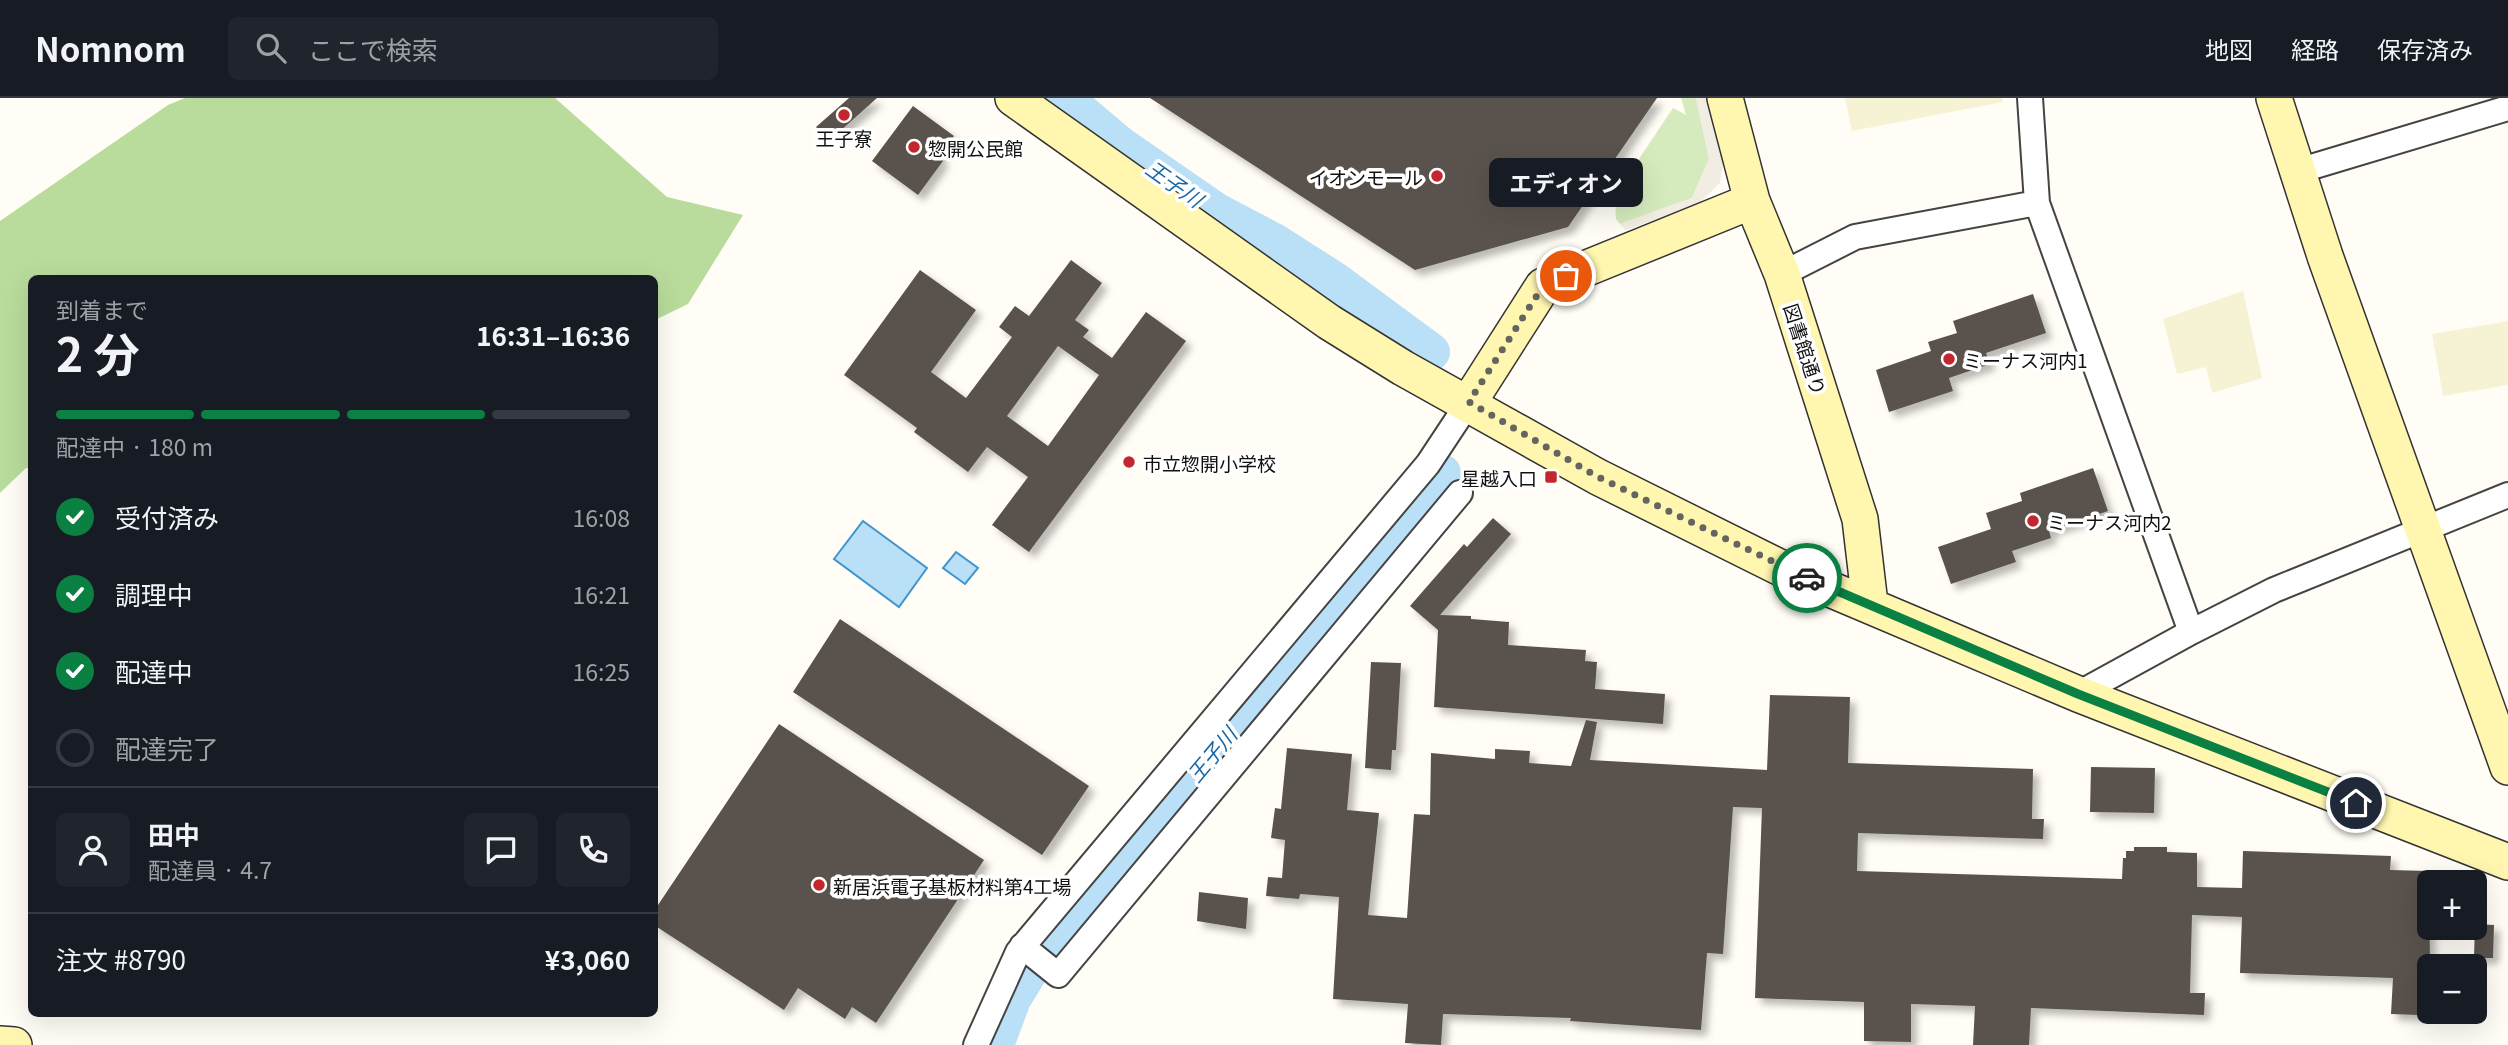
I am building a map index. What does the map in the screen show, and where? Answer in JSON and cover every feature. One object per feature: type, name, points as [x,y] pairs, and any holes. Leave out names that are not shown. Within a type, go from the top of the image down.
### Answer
[{"type":"street","points":[[1013,98],[1329,322],[1403,368],[1469,402],[1598,477],[1786,569],[2078,694],[2508,862]]},
{"type":"street","name":"図書館通り","points":[[1725,98],[1752,201],[1782,274],[1860,519],[1870,604]]},
{"type":"street","points":[[2029,98],[2037,203],[2191,632]]},
{"type":"street","points":[[2274,98],[2422,531],[2508,767]]},
{"type":"street","points":[[2298,171],[2508,108]]},
{"type":"street","points":[[976,1045],[1023,946],[1428,464],[1543,286],[1752,201]]},
{"type":"street","points":[[1782,274],[1855,237],[2037,203]]},
{"type":"street","points":[[1023,946],[1058,975],[1460,493]]},
{"type":"street","points":[[2078,694],[2274,590],[2508,495]]},
{"type":"street","points":[[0,1044],[14,1045]]},
{"type":"shaded area","points":[[1696,98],[1709,98],[1724,156],[1720,183],[1697,205],[1626,230],[1620,224],[1692,198],[1709,159]]},
{"type":"shaded area","points":[[1845,98],[2002,98],[2003,102],[1852,131]]},
{"type":"shaded area","points":[[2243,291],[2262,378],[2212,393],[2206,367],[2177,374],[2163,319]]},
{"type":"shaded area","points":[[2508,321],[2508,385],[2443,396],[2432,334]]},
{"type":"green space","points":[[185,98],[555,98],[667,197],[743,215],[688,304],[658,319],[658,275],[28,275],[28,468],[0,493],[0,221],[168,105]]},
{"type":"green space","points":[[1681,98],[1696,98],[1709,159],[1692,198],[1620,224],[1616,219],[1615,195],[1673,108],[1686,115]]},
{"type":"water","points":[[863,521],[927,568],[899,607],[834,559]]},
{"type":"water","points":[[956,552],[978,568],[965,584],[943,568]]},
{"type":"building","name":"王子寮","points":[[849,98],[877,98],[829,141],[816,127]]},
{"type":"building","name":"イオンモール","points":[[1150,98],[1657,98],[1568,227],[1415,270]]},
{"type":"building","name":"惣開公民館","points":[[913,106],[954,136],[938,157],[943,161],[918,195],[872,161]]},
{"type":"building","points":[[1071,260],[1102,283],[1075,320],[1089,330],[1083,337],[1112,358],[1146,312],[1186,341],[1029,552],[992,525],[1028,477],[987,447],[968,472],[914,432],[917,428],[844,375],[920,270],[976,310],[931,372],[966,398],[1012,337],[999,327],[1015,306],[1029,316]],"holes":[[[1058,346],[1099,375],[1048,446],[1007,416]]]},
{"type":"building","name":"ミーナス河内1","points":[[2033,294],[2046,333],[1986,353],[1990,364],[1949,378],[1953,391],[1889,412],[1876,370],[1931,351],[1928,342],[1957,333],[1953,321]]},
{"type":"building","name":"ミーナス河内2","points":[[2093,468],[2108,511],[2049,531],[2051,538],[2012,551],[2016,562],[1951,584],[1938,547],[1991,529],[1986,513],[2022,501],[2020,493]]},
{"type":"building","points":[[1493,518],[1511,534],[1440,615],[1471,616],[1471,619],[1509,622],[1508,645],[1586,650],[1585,661],[1597,662],[1595,689],[1665,694],[1663,724],[1434,707],[1438,630],[1410,606],[1464,544],[1467,547]]},
{"type":"building","name":"新居浜電子基板材料第4工場","points":[[840,619],[1089,786],[1042,855],[793,692]]},
{"type":"building","points":[[1371,662],[1401,663],[1396,750],[1392,750],[1391,770],[1365,768]]},
{"type":"building","points":[[1770,695],[1850,697],[1848,763],[2033,769],[2032,819],[2044,819],[2043,839],[1858,833],[1857,871],[2122,879],[2126,851],[2134,851],[2134,847],[2167,847],[2167,852],[2197,853],[2197,887],[2242,888],[2243,851],[2391,856],[2390,870],[2417,871],[2417,940],[2430,940],[2430,954],[2417,954],[2417,1015],[2391,1014],[2393,978],[2240,973],[2242,917],[2192,915],[2190,993],[2205,993],[2204,1015],[2031,1008],[2029,1045],[1973,1045],[1975,1006],[1911,1004],[1911,1042],[1864,1041],[1864,1002],[1755,998],[1762,808],[1733,807],[1723,954],[1707,953],[1701,1030],[1570,1021],[1571,1018],[1443,1014],[1441,1045],[1405,1043],[1408,1004],[1333,999],[1339,897],[1300,894],[1299,899],[1266,896],[1268,877],[1282,878],[1285,840],[1271,838],[1275,808],[1281,809],[1287,748],[1352,754],[1347,810],[1379,813],[1368,915],[1407,918],[1414,814],[1430,815],[1431,753],[1495,759],[1495,749],[1530,751],[1529,763],[1571,766],[1586,720],[1597,722],[1590,760],[1767,770]]},
{"type":"building","name":"新居浜電子基板材料第4工場","points":[[779,724],[984,860],[876,1023],[852,1007],[845,1019],[798,988],[784,1010],[658,928],[658,905]]},
{"type":"building","points":[[2091,767],[2155,768],[2154,813],[2090,812]]},
{"type":"building","points":[[1199,892],[1248,898],[1246,929],[1197,921]]},
{"type":"building","points":[[2487,925],[2494,925],[2493,958],[2487,958],[2487,954],[2474,954],[2475,940],[2487,940]]},
{"type":"waterway","name":"王子川","points":[[1064,98],[1121,146],[1215,211],[1274,242],[1335,281],[1431,352]]},
{"type":"waterway","name":"王子川","points":[[995,1045],[1012,999],[1037,958],[1443,482],[1442,473]]},
{"type":"way so far","points":[[1566,276],[1543,286],[1469,402],[1598,477],[1807,578]]},
{"type":"place","name":"王子寮","points":[[844,115]]},
{"type":"place","name":"惣開公民館","points":[[914,147]]},
{"type":"place","name":"イオンモール","points":[[1437,176]]},
{"type":"place","name":"エディオン","points":[[1566,276]]},
{"type":"place","name":"ミーナス河内1","points":[[1949,359]]},
{"type":"place","name":"市立惣開小学校","points":[[1129,462]]},
{"type":"place","name":"星越入口","points":[[1551,477]]},
{"type":"place","name":"ミーナス河内2","points":[[2033,521]]},
{"type":"place","name":"新居浜電子基板材料第4工場","points":[[819,885]]},
{"type":"route","points":[[1807,578],[2078,694],[2356,803]]}]
